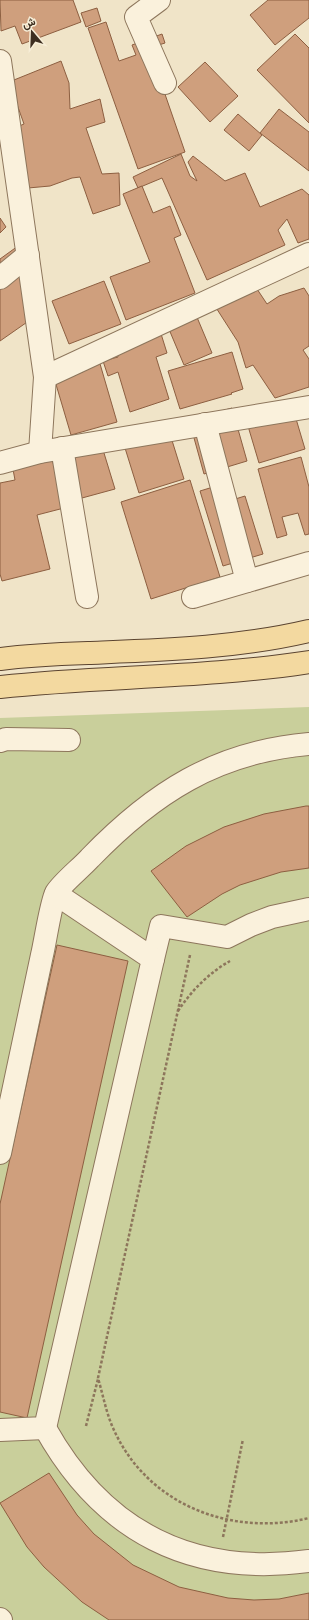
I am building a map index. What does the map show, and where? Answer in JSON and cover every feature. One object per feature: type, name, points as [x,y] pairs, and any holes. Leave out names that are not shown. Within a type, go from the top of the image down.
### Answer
[{"type":"main road","points":[[0,659],[34,654],[217,645],[283,637],[309,631]]},
{"type":"main road","points":[[0,687],[60,680],[121,679],[251,670],[309,662]]},
{"type":"street","points":[[159,0],[136,17],[164,83]]},
{"type":"street","points":[[0,61],[45,377],[40,452]]},
{"type":"street","points":[[0,278],[28,255]]},
{"type":"street","points":[[45,377],[306,261]]},
{"type":"street","points":[[0,463],[40,452],[62,448],[309,407]]},
{"type":"street","points":[[205,424],[246,581]]},
{"type":"street","points":[[62,448],[87,597]]},
{"type":"street","points":[[193,597],[309,563]]},
{"type":"street","points":[[0,741],[6,739],[69,740]]},
{"type":"street","points":[[0,1153],[56,894],[102,845],[139,811],[176,785],[215,766],[252,753],[288,746],[309,744]]},
{"type":"street","points":[[56,894],[153,959]]},
{"type":"street","points":[[309,909],[272,917],[251,925],[227,937],[161,926],[45,1428],[73,1473],[90,1493],[110,1511],[155,1540],[179,1550],[217,1561],[257,1565],[309,1561]]},
{"type":"street","points":[[0,1430],[45,1428]]},
{"type":"path","points":[[86,1426],[98,1378],[191,951]]},
{"type":"path","points":[[176,1017],[178,1010],[207,977],[231,960]]},
{"type":"path","points":[[98,1378],[113,1429],[125,1450],[139,1468],[156,1485],[175,1499],[196,1510],[227,1520],[265,1525],[289,1523],[309,1518]]},
{"type":"path","points":[[217,1561],[243,1440]]},
{"type":"green space","points":[[309,707],[309,1620],[0,1620],[0,718]]},
{"type":"building","points":[[0,0],[73,0],[81,22],[22,44],[15,26],[1,31]]},
{"type":"building","points":[[268,0],[309,0],[309,18],[275,45],[250,15]]},
{"type":"building","points":[[97,8],[101,21],[86,27],[81,13]]},
{"type":"building","points":[[106,22],[119,61],[136,55],[132,45],[162,34],[165,43],[149,48],[185,152],[138,169],[88,28]]},
{"type":"building","points":[[295,34],[309,48],[309,123],[257,70]]},
{"type":"building","points":[[61,61],[69,83],[70,109],[100,99],[105,122],[86,128],[102,174],[119,173],[120,205],[93,214],[80,177],[72,178],[50,186],[28,188],[17,127],[24,124],[9,82]]},
{"type":"building","points":[[205,62],[238,96],[210,122],[178,87]]},
{"type":"building","points":[[279,109],[309,132],[309,171],[260,133]]},
{"type":"building","points":[[238,114],[262,135],[249,151],[224,130]]},
{"type":"building","points":[[181,154],[190,176],[197,181],[188,162],[193,156],[225,181],[245,173],[260,207],[302,189],[309,195],[309,239],[298,243],[287,219],[278,230],[285,245],[207,280],[162,178],[138,188],[133,177]]},
{"type":"building","points":[[142,186],[153,213],[170,206],[181,235],[174,238],[195,293],[126,320],[110,277],[150,262],[123,194]]},
{"type":"building","points":[[0,218],[6,227],[0,233]]},
{"type":"building","points":[[18,246],[19,277],[43,311],[0,341],[0,259]]},
{"type":"building","points":[[104,281],[121,324],[69,344],[52,301]]},
{"type":"building","points":[[304,288],[309,296],[309,346],[303,350],[309,359],[309,387],[275,398],[253,365],[246,368],[238,342],[213,303],[257,289],[267,304],[279,296]]},
{"type":"building","points":[[191,303],[212,353],[184,365],[163,315]]},
{"type":"building","points":[[157,321],[167,353],[156,357],[169,399],[130,412],[118,372],[108,376],[103,361],[118,357],[116,349]]},
{"type":"building","points":[[232,352],[243,389],[231,393],[232,394],[180,409],[168,371]]},
{"type":"building","points":[[98,357],[117,422],[71,435],[55,381],[83,372],[80,362]]},
{"type":"building","points":[[291,402],[305,449],[259,463],[245,416]]},
{"type":"building","points":[[232,408],[247,461],[204,474],[189,420]]},
{"type":"building","points":[[170,434],[184,479],[139,493],[125,448]]},
{"type":"building","points":[[100,440],[115,489],[71,501],[57,453]]},
{"type":"building","points":[[51,454],[64,508],[37,515],[50,569],[2,581],[0,574],[0,483],[15,480],[12,464]]},
{"type":"building","points":[[301,457],[309,487],[309,534],[305,535],[298,513],[282,517],[287,535],[277,538],[258,469]]},
{"type":"building","points":[[190,480],[220,577],[151,599],[121,502]]},
{"type":"building","points":[[226,483],[232,500],[245,496],[263,554],[223,566],[200,491]]},
{"type":"building","points":[[309,806],[309,868],[281,872],[240,885],[222,894],[187,917],[151,871],[186,846],[224,827],[264,814]]},
{"type":"building","points":[[57,945],[128,961],[27,1418],[0,1412],[0,1204]]},
{"type":"building","points":[[49,1473],[77,1515],[94,1534],[133,1565],[179,1587],[228,1598],[254,1600],[279,1599],[309,1593],[309,1620],[109,1620],[82,1602],[44,1567],[27,1547],[0,1503]]}]
